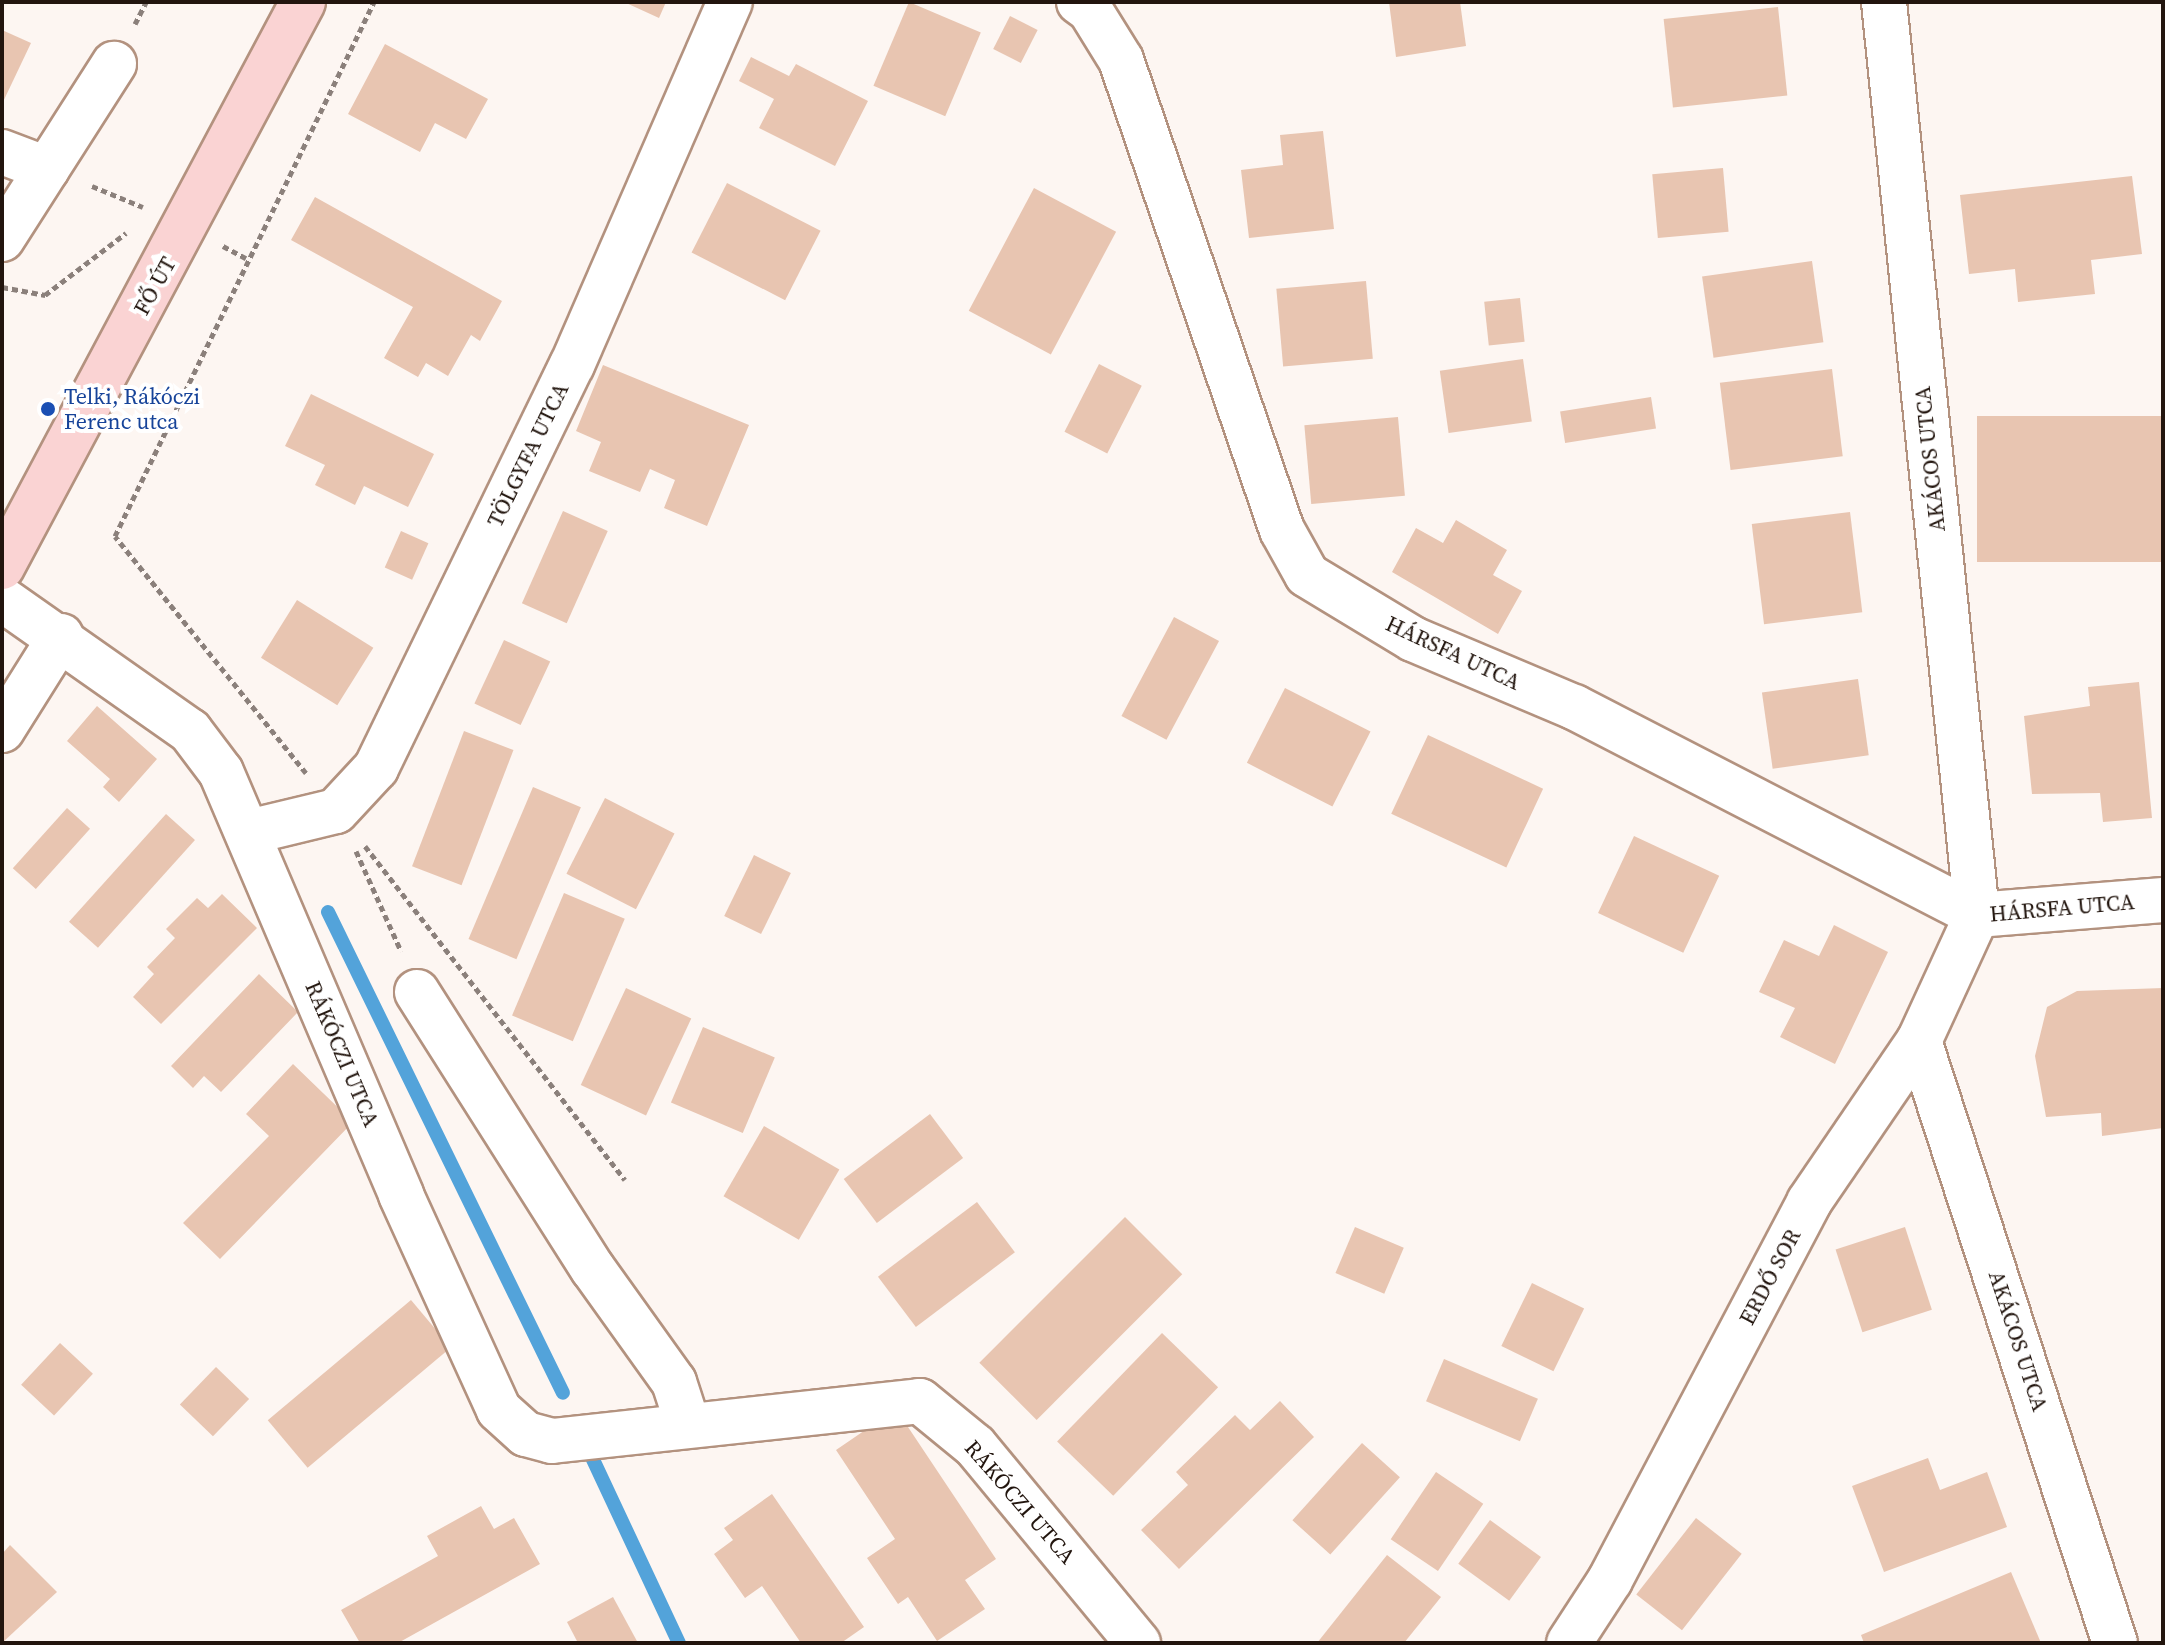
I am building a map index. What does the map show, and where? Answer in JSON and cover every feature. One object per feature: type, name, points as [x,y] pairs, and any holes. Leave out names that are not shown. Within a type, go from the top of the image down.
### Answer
[{"type":"main road","name":"FŐ ÚT","points":[[2,567],[303,2]]},
{"type":"street","name":"TÖLGYFA UTCA","points":[[336,811],[376,768],[410,699],[572,365],[730,2]]},
{"type":"street","name":"AKÁCOS UTCA","points":[[1884,2],[1977,915]]},
{"type":"street","name":"HÁRSFA UTCA","points":[[1088,5],[1121,60],[1282,530],[1307,575],[1413,639],[1574,707],[1977,915],[2163,900]]},
{"type":"street","points":[[2,239],[114,64]]},
{"type":"street","points":[[2,152],[47,169]]},
{"type":"street","name":"RÁKÓCZI UTCA","points":[[2,599],[61,636],[190,731],[221,772],[401,1195],[499,1410],[526,1434],[552,1441],[687,1422],[920,1401],[975,1446],[1138,1643]]},
{"type":"street","points":[[2,730],[61,636]]},
{"type":"street","points":[[249,832],[336,811]]},
{"type":"street","name":"ERDŐ SOR","points":[[1569,1643],[1610,1580],[1809,1202],[1919,1041],[1977,915]]},
{"type":"street","points":[[417,992],[593,1269],[674,1382],[687,1422]]},
{"type":"street","name":"AKÁCOS UTCA","points":[[1919,1041],[2115,1643]]},
{"type":"path","points":[[374,2],[115,536],[336,811],[625,1180]]},
{"type":"path","points":[[92,186],[154,212]]},
{"type":"path","points":[[2,287],[45,295],[130,230]]},
{"type":"path","points":[[336,811],[417,992]]},
{"type":"building","points":[[624,2],[666,2],[659,18]]},
{"type":"building","points":[[909,2],[981,32],[945,116],[873,86]]},
{"type":"building","points":[[1389,2],[1460,2],[1466,46],[1396,57]]},
{"type":"building","points":[[1778,7],[1787,96],[1673,108],[1664,19]]},
{"type":"building","points":[[1010,16],[1038,30],[1021,63],[993,49]]},
{"type":"building","points":[[2,30],[31,43],[2,104]]},
{"type":"building","points":[[385,44],[488,99],[466,139],[435,123],[420,152],[348,114]]},
{"type":"building","points":[[751,57],[789,76],[796,64],[868,101],[835,166],[759,128],[774,99],[739,81]]},
{"type":"building","points":[[1323,131],[1334,229],[1249,238],[1241,170],[1283,165],[1280,135]]},
{"type":"building","points":[[1723,168],[1729,232],[1658,238],[1652,174]]},
{"type":"building","points":[[2132,176],[2142,254],[2091,260],[2095,294],[2018,302],[2015,269],[1969,274],[1960,195]]},
{"type":"building","points":[[727,183],[821,231],[785,300],[692,252]]},
{"type":"building","points":[[1034,188],[1116,232],[1051,354],[969,311]]},
{"type":"building","points":[[315,197],[502,301],[480,341],[471,335],[448,376],[426,363],[418,377],[384,358],[413,307],[291,240]]},
{"type":"building","points":[[1812,261],[1823,342],[1713,358],[1702,276]]},
{"type":"building","points":[[1366,281],[1373,359],[1283,367],[1276,289]]},
{"type":"building","points":[[1520,298],[1525,342],[1489,346],[1484,302]]},
{"type":"building","points":[[1523,359],[1532,421],[1449,433],[1440,371]]},
{"type":"building","points":[[1099,364],[1142,386],[1107,454],[1064,432]]},
{"type":"building","points":[[603,365],[749,425],[707,526],[664,508],[675,480],[650,469],[640,492],[589,471],[601,442],[576,431]]},
{"type":"building","points":[[1832,369],[1843,456],[1731,470],[1720,383]]},
{"type":"building","points":[[311,394],[434,454],[408,507],[364,486],[355,505],[315,485],[325,465],[285,446]]},
{"type":"building","points":[[1651,397],[1656,429],[1565,443],[1560,411]]},
{"type":"building","points":[[1977,416],[2163,416],[2163,562],[1977,562]]},
{"type":"building","points":[[1398,417],[1405,496],[1311,504],[1304,425]]},
{"type":"building","points":[[563,511],[608,531],[567,623],[522,603]]},
{"type":"building","points":[[1850,512],[1862,612],[1764,624],[1752,524]]},
{"type":"building","points":[[1456,520],[1507,550],[1493,575],[1522,591],[1498,634],[1392,572],[1416,528],[1443,543]]},
{"type":"building","points":[[401,531],[428,543],[412,580],[385,568]]},
{"type":"building","points":[[297,600],[373,648],[337,705],[261,658]]},
{"type":"building","points":[[1174,617],[1219,641],[1166,740],[1121,716]]},
{"type":"building","points":[[504,640],[550,662],[521,725],[474,703]]},
{"type":"building","points":[[1858,679],[1869,755],[1773,769],[1762,692]]},
{"type":"building","points":[[2139,682],[2152,818],[2103,822],[2100,793],[2032,794],[2024,716],[2090,706],[2088,687]]},
{"type":"building","points":[[1285,688],[1371,732],[1332,806],[1247,763]]},
{"type":"building","points":[[97,706],[157,759],[119,802],[103,787],[110,779],[67,741]]},
{"type":"building","points":[[464,731],[513,750],[462,885],[412,866]]},
{"type":"building","points":[[1428,735],[1543,789],[1506,868],[1391,814]]},
{"type":"building","points":[[533,787],[581,807],[516,959],[469,939]]},
{"type":"building","points":[[605,798],[674,833],[636,909],[566,874]]},
{"type":"building","points":[[67,808],[90,829],[36,889],[13,868]]},
{"type":"building","points":[[166,814],[195,840],[98,948],[69,922]]},
{"type":"building","points":[[1634,836],[1719,876],[1683,953],[1598,913]]},
{"type":"building","points":[[754,855],[791,873],[761,934],[724,916]]},
{"type":"building","points":[[564,893],[625,919],[573,1041],[512,1015]]},
{"type":"building","points":[[222,894],[257,928],[161,1024],[133,997],[154,974],[147,967],[175,938],[166,929],[197,898],[208,908]]},
{"type":"building","points":[[1834,925],[1888,952],[1835,1064],[1780,1037],[1795,1008],[1759,992],[1784,940],[1819,956]]},
{"type":"building","points":[[259,974],[298,1012],[221,1092],[204,1076],[193,1088],[171,1066]]},
{"type":"building","points":[[626,988],[691,1018],[646,1115],[581,1085]]},
{"type":"building","points":[[2163,988],[2163,1128],[2102,1136],[2101,1113],[2046,1117],[2035,1056],[2047,1007],[2077,991]]},
{"type":"building","points":[[703,1027],[775,1057],[743,1133],[671,1102]]},
{"type":"building","points":[[293,1064],[353,1122],[220,1259],[183,1223],[269,1136],[246,1114]]},
{"type":"building","points":[[930,1114],[963,1158],[877,1223],[844,1179]]},
{"type":"building","points":[[764,1126],[839,1170],[799,1240],[724,1196]]},
{"type":"building","points":[[977,1202],[1015,1252],[916,1327],[878,1277]]},
{"type":"building","points":[[1125,1217],[1182,1274],[1037,1420],[979,1363]]},
{"type":"building","points":[[1355,1227],[1404,1248],[1384,1294],[1335,1273]]},
{"type":"building","points":[[1905,1227],[1932,1310],[1862,1332],[1836,1250]]},
{"type":"building","points":[[1532,1283],[1584,1308],[1553,1371],[1501,1346]]},
{"type":"building","points":[[411,1300],[451,1347],[308,1468],[268,1420]]},
{"type":"building","points":[[1162,1333],[1218,1387],[1113,1496],[1057,1442]]},
{"type":"building","points":[[60,1343],[93,1374],[54,1415],[21,1385]]},
{"type":"building","points":[[1444,1359],[1538,1399],[1520,1441],[1426,1401]]},
{"type":"building","points":[[216,1367],[249,1399],[213,1436],[180,1404]]},
{"type":"building","points":[[1280,1401],[1314,1437],[1179,1569],[1141,1530],[1188,1485],[1176,1472],[1235,1415],[1250,1430]]},
{"type":"building","points":[[896,1409],[996,1559],[965,1580],[985,1609],[937,1641],[908,1597],[898,1604],[867,1558],[895,1539],[836,1450]]},
{"type":"building","points":[[1362,1443],[1400,1477],[1330,1554],[1292,1520]]},
{"type":"building","points":[[1928,1458],[1940,1490],[1987,1472],[2007,1527],[1884,1572],[1852,1486]]},
{"type":"building","points":[[1436,1472],[1483,1504],[1438,1571],[1391,1539]]},
{"type":"building","points":[[772,1494],[864,1627],[841,1643],[801,1643],[762,1586],[745,1598],[714,1554],[733,1540],[724,1528]]},
{"type":"building","points":[[481,1506],[494,1529],[514,1518],[540,1564],[398,1643],[360,1643],[341,1610],[438,1556],[427,1536]]},
{"type":"building","points":[[1696,1518],[1742,1554],[1682,1630],[1636,1594]]},
{"type":"building","points":[[1490,1520],[1541,1557],[1509,1601],[1458,1564]]},
{"type":"building","points":[[10,1545],[57,1592],[2,1643],[2,1554]]},
{"type":"building","points":[[1387,1555],[1441,1597],[1404,1643],[1317,1643]]},
{"type":"building","points":[[2011,1572],[2041,1643],[1864,1643],[1861,1635]]},
{"type":"building","points":[[613,1597],[638,1643],[578,1643],[567,1622]]},
{"type":"waterway","points":[[328,912],[563,1393]]},
{"type":"waterway","points":[[589,1451],[679,1643]]},
{"type":"place","name":"Telki, Rákóczi Ferenc utca","points":[[48,409]]}]
